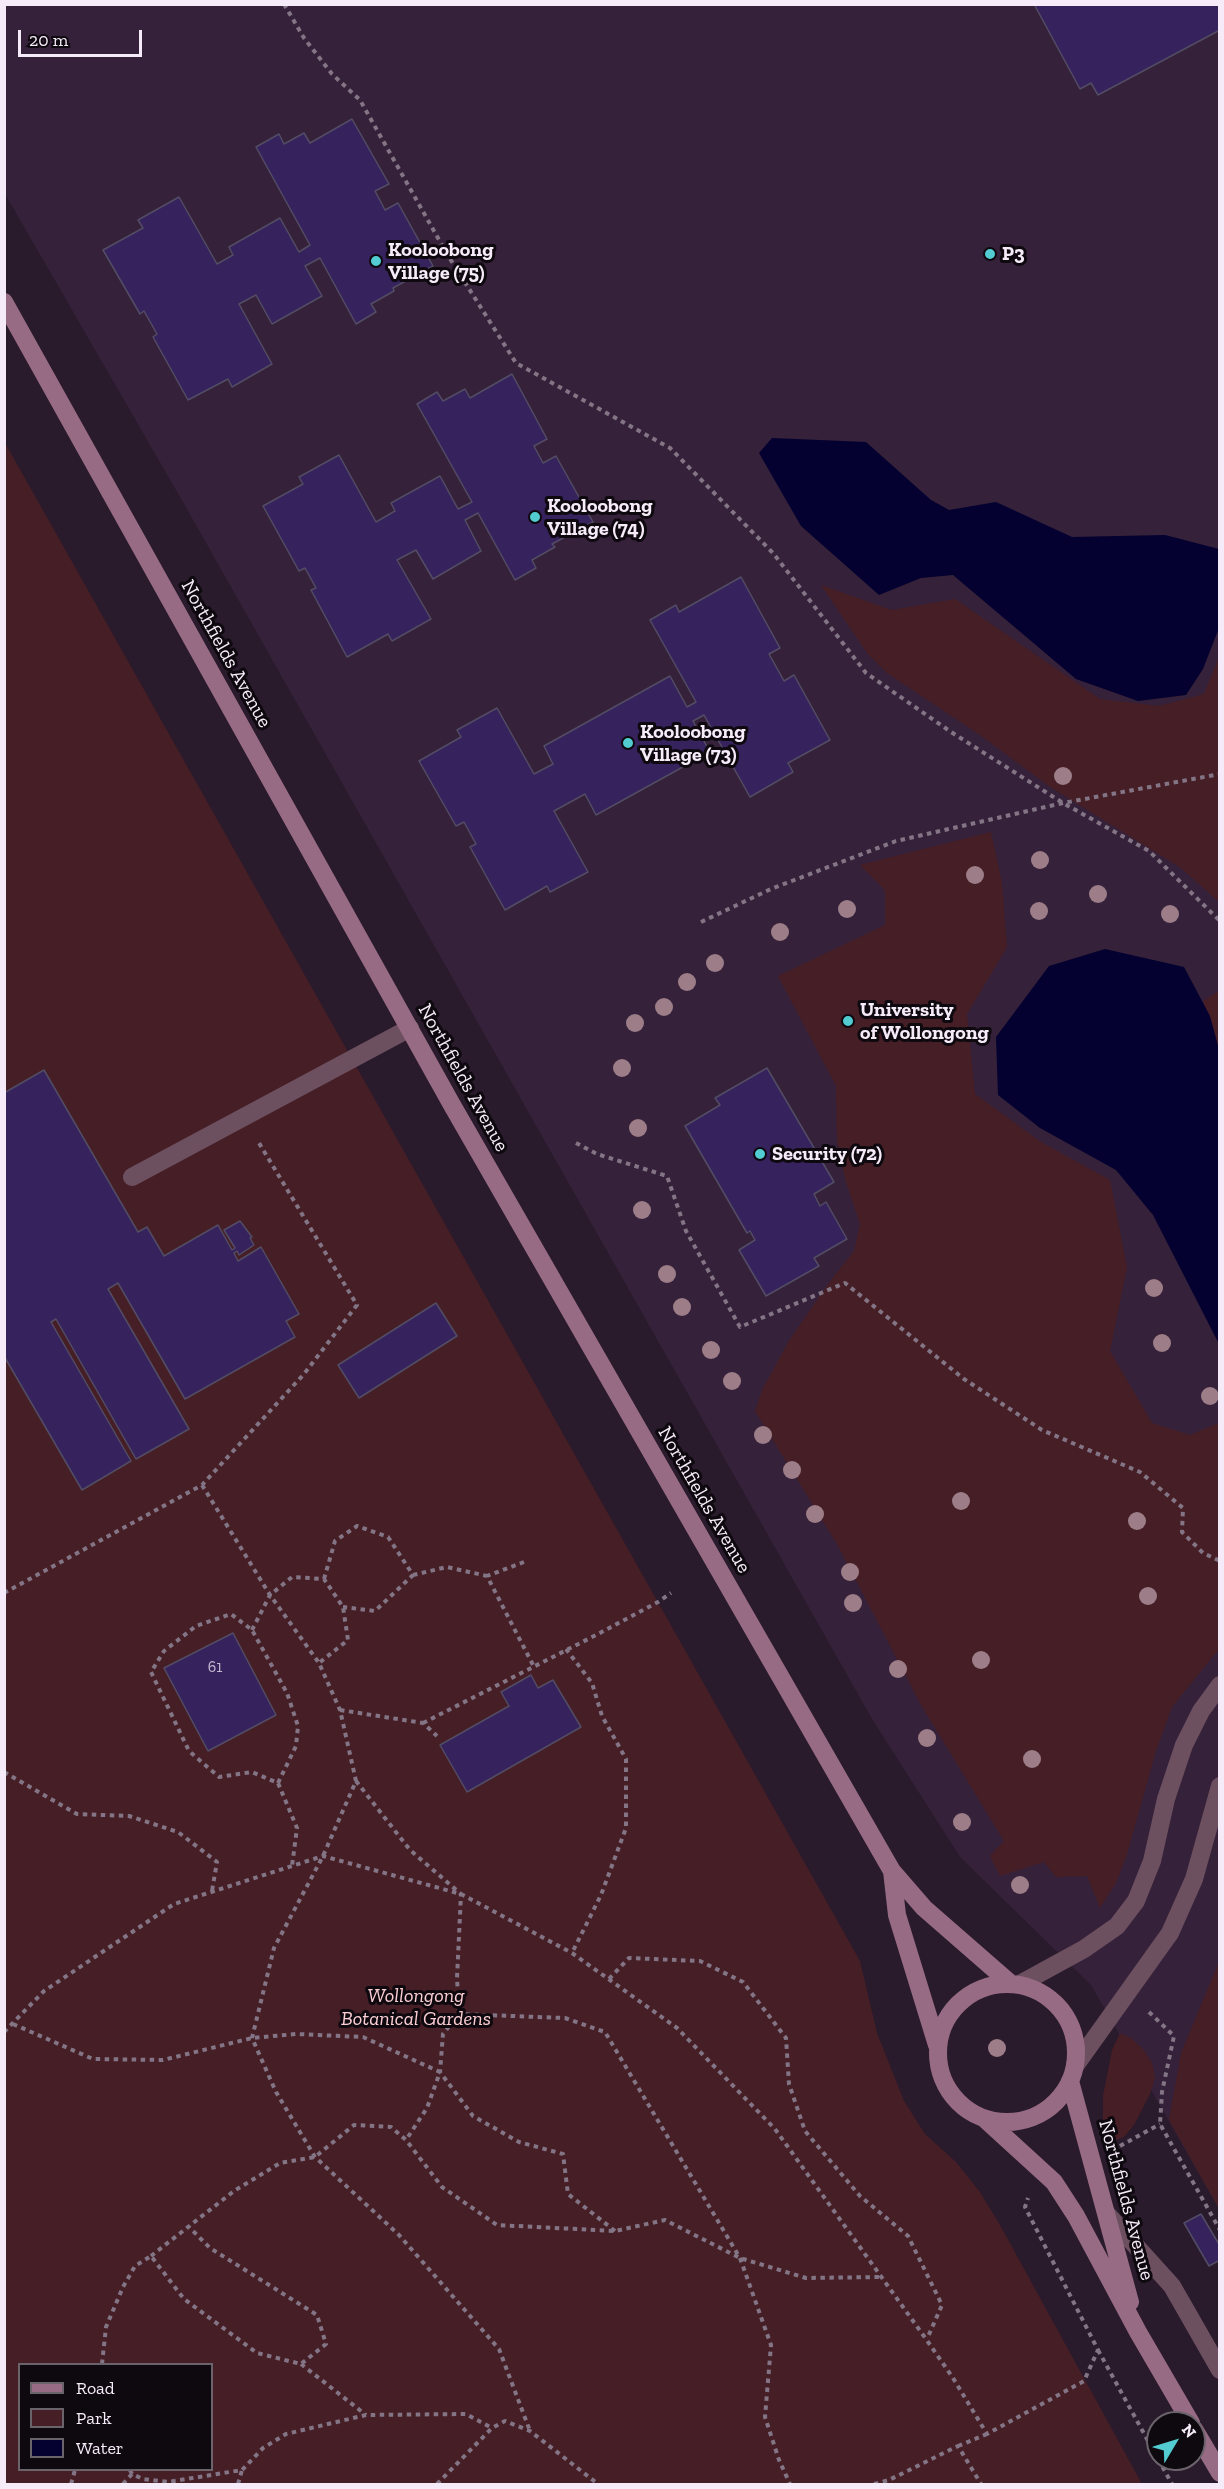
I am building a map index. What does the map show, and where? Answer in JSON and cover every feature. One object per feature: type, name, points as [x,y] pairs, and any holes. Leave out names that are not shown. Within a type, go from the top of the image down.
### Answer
[{"type":"main road","name":"Northfields Avenue","points":[[4,302],[410,1028],[892,1871],[924,1908],[1015,1984]]},
{"type":"main road","name":"Northfields Avenue","points":[[892,1871],[897,1915],[937,2045]]},
{"type":"main road","points":[[993,1984],[1015,1984],[1037,1990],[1052,2000],[1065,2014],[1076,2048],[1073,2073],[1056,2102],[1035,2116],[1018,2122],[1000,2122],[983,2118],[967,2110],[954,2097],[943,2081],[938,2064],[937,2045],[950,2012],[962,2000],[976,1990],[993,1984]]},
{"type":"main road","name":"Northfields Avenue","points":[[1073,2073],[1093,2161],[1138,2332]]},
{"type":"main road","name":"Northfields Avenue","points":[[983,2118],[1054,2182],[1076,2216],[1138,2332],[1184,2411]]},
{"type":"main road","points":[[1206,2450],[1220,2474]]},
{"type":"street","points":[[132,1177],[410,1028]]},
{"type":"street","points":[[1015,1984],[1084,1949],[1117,1926],[1136,1901],[1152,1861],[1166,1799],[1184,1745],[1201,1711],[1220,1685]]},
{"type":"street","points":[[1073,2073],[1170,1934],[1194,1879],[1220,1786]]},
{"type":"street","points":[[1107,2214],[1172,2286],[1220,2370]]},
{"type":"path","points":[[284,4],[304,38],[332,74],[360,100],[447,254],[516,363],[670,448],[773,553],[866,673],[951,732],[1062,803],[1149,851],[1220,921]]},
{"type":"path","points":[[701,922],[771,889],[896,841],[1062,803],[1220,774]]},
{"type":"path","points":[[4,1593],[202,1485],[304,1374],[357,1305],[243,1117]]},
{"type":"path","points":[[576,1143],[597,1154],[667,1176],[686,1231],[740,1328],[845,1283],[964,1379],[1042,1430],[1140,1472],[1183,1508],[1182,1532],[1203,1553],[1220,1561]]},
{"type":"path","points":[[202,1485],[270,1595],[320,1663],[340,1710],[356,1781],[410,1850],[462,1894],[572,1953],[677,2028],[775,2129],[926,2339],[987,2434]]},
{"type":"path","points":[[324,1579],[335,1541],[357,1526],[388,1537],[413,1575]]},
{"type":"path","points":[[343,1607],[375,1611],[413,1575],[447,1567],[488,1576],[524,1562]]},
{"type":"path","points":[[488,1576],[533,1665]]},
{"type":"path","points":[[252,1630],[270,1595],[292,1577],[324,1579]]},
{"type":"path","points":[[320,1663],[348,1640],[343,1607],[324,1579]]},
{"type":"path","points":[[423,1723],[658,1602],[671,1593]]},
{"type":"path","points":[[278,1783],[296,1746],[298,1726],[287,1693],[252,1630],[231,1614],[196,1626],[164,1651],[151,1672],[189,1751],[196,1758],[219,1777],[252,1772],[278,1783],[297,1828],[292,1866]]},
{"type":"path","points":[[566,1649],[592,1683],[602,1716],[626,1759],[626,1828],[601,1895],[572,1953]]},
{"type":"path","points":[[340,1710],[423,1723],[437,1736]]},
{"type":"path","points":[[4,1772],[77,1814],[129,1815],[178,1832],[217,1862],[212,1891]]},
{"type":"path","points":[[356,1781],[323,1856],[274,1948],[252,2038],[276,2092],[315,2157],[399,2235],[499,2349],[530,2431]]},
{"type":"path","points":[[4,2032],[44,1991],[174,1904],[323,1856],[462,1894]]},
{"type":"path","points":[[406,2140],[427,2108],[440,2072],[443,2034],[459,2014],[457,1978],[462,1894]]},
{"type":"path","points":[[609,1979],[629,1958],[700,1961],[743,1982],[786,2038],[789,2084],[805,2130],[860,2196],[908,2236],[942,2305],[926,2339]]},
{"type":"path","points":[[1146,2009],[1174,2036],[1162,2092],[1160,2124],[1220,2230]]},
{"type":"path","points":[[459,2014],[565,2018],[605,2032],[740,2258],[771,2344],[765,2417],[779,2460],[790,2484]]},
{"type":"path","points":[[13,2024],[93,2059],[163,2060],[252,2038],[296,2034],[363,2037],[440,2072],[473,2116],[519,2142],[563,2154],[568,2194],[615,2231]]},
{"type":"path","points":[[102,2363],[106,2327],[135,2265],[152,2256],[234,2191],[280,2163],[315,2157],[354,2124],[391,2127],[406,2140],[442,2187],[497,2225],[615,2231],[665,2220],[740,2258],[806,2278],[880,2277]]},
{"type":"path","points":[[1093,2161],[1160,2124]]},
{"type":"path","points":[[1054,2182],[1030,2194],[1025,2207],[1098,2350],[1146,2437]]},
{"type":"path","points":[[189,2227],[210,2248],[317,2315],[326,2344],[301,2364]]},
{"type":"path","points":[[152,2256],[184,2299],[256,2354],[301,2364],[366,2415]]},
{"type":"path","points":[[874,2484],[889,2480],[987,2434],[1084,2381],[1098,2350]]},
{"type":"path","points":[[238,2484],[242,2470],[263,2448],[286,2434],[366,2415],[466,2414],[492,2428]]},
{"type":"path","points":[[437,2484],[492,2428],[505,2421],[530,2431],[598,2484]]},
{"type":"path","points":[[958,2446],[981,2484]]},
{"type":"path","points":[[123,2484],[131,2472],[144,2480],[168,2482],[242,2470]]},
{"type":"shaded area","name":"University of Wollongong","points":[[4,5],[1219,5],[1219,2209],[1091,1985],[960,1857],[872,1719],[184,504],[5,194]]},
{"type":"green space","name":"Wollongong Botanical Gardens","points":[[4,441],[860,1961],[877,2033],[904,2101],[925,2134],[956,2162],[980,2192],[1142,2484],[5,2484]]},
{"type":"green space","points":[[821,585],[892,610],[955,599],[1100,699],[1159,706],[1204,694],[1219,657],[1219,902],[1181,868],[1050,787],[980,735],[887,673],[867,653]]},
{"type":"green space","points":[[991,832],[1002,883],[1007,947],[967,1014],[975,1094],[1041,1142],[1110,1180],[1127,1267],[1110,1351],[1152,1423],[1190,1435],[1219,1423],[1219,1649],[1172,1707],[1156,1751],[1127,1854],[1116,1883],[1100,1908],[1087,1876],[1056,1877],[1044,1862],[1000,1876],[990,1856],[1004,1841],[921,1705],[837,1544],[755,1411],[763,1388],[790,1339],[854,1251],[860,1224],[846,1182],[837,1142],[836,1086],[778,976],[885,925],[885,890],[860,865]]},
{"type":"green space","points":[[1219,991],[1219,1057],[1203,1001]]},
{"type":"green space","points":[[1219,1962],[1220,2209],[1169,2120],[1181,2053]]},
{"type":"green space","points":[[1120,2033],[1131,2038],[1144,2050],[1152,2063],[1155,2078],[1150,2094],[1134,2125],[1124,2137],[1107,2144],[1103,2126],[1103,2096],[1112,2050]]},
{"type":"water","points":[[772,438],[866,442],[931,500],[949,510],[996,502],[1072,537],[1165,535],[1219,549],[1219,628],[1203,669],[1186,695],[1138,701],[1076,679],[953,575],[921,578],[879,595],[801,526],[759,453]]},
{"type":"water","points":[[1105,949],[1184,967],[1210,1016],[1220,1053],[1219,1344],[1153,1215],[1116,1170],[1040,1128],[998,1095],[996,1037],[1049,966]]},
{"type":"building","points":[[1034,4],[1220,4],[1220,30],[1098,95],[1091,83],[1080,89]]},
{"type":"building","name":"Kooloobong Village (75)","points":[[352,119],[389,184],[375,191],[385,210],[398,203],[433,266],[393,288],[394,291],[371,304],[376,312],[356,324],[320,258],[305,266],[322,296],[272,324],[256,295],[239,304],[272,364],[232,387],[228,379],[188,400],[153,337],[157,334],[144,311],[140,314],[103,250],[143,228],[138,220],[179,197],[217,264],[233,255],[229,247],[280,218],[299,252],[310,245],[256,147],[279,134],[284,144],[304,133],[310,143]]},
{"type":"building","name":"Kooloobong Village (74)","points":[[512,374],[547,439],[534,446],[543,463],[556,456],[593,522],[552,544],[555,547],[532,560],[536,568],[515,580],[478,513],[465,520],[481,551],[433,579],[416,550],[397,560],[431,619],[392,641],[388,634],[347,657],[311,590],[316,588],[305,568],[299,571],[263,506],[303,484],[299,477],[339,455],[376,522],[395,511],[391,503],[440,476],[458,509],[472,502],[417,404],[437,392],[443,401],[465,389],[470,398]]},
{"type":"building","name":"Kooloobong Village (73)","points":[[741,577],[780,648],[769,654],[784,681],[794,675],[830,740],[788,763],[793,772],[750,797],[704,715],[693,721],[710,752],[596,815],[585,794],[554,811],[588,872],[550,892],[547,886],[505,910],[470,847],[476,844],[464,822],[456,826],[419,761],[461,737],[457,730],[497,708],[534,774],[553,764],[544,746],[670,676],[687,707],[696,702],[650,620],[676,605],[679,612]]},
{"type":"building","name":"Security (72)","points":[[767,1068],[834,1182],[814,1194],[820,1206],[826,1202],[847,1239],[814,1258],[819,1266],[766,1296],[739,1250],[755,1240],[750,1231],[747,1233],[685,1126],[720,1105],[715,1098]]},
{"type":"building","points":[[44,1070],[138,1232],[147,1227],[164,1256],[218,1225],[232,1250],[235,1248],[224,1230],[240,1221],[252,1237],[250,1238],[254,1245],[239,1255],[237,1251],[234,1253],[238,1261],[261,1247],[299,1314],[286,1321],[295,1337],[185,1399],[118,1283],[108,1289],[189,1429],[136,1459],[56,1319],[51,1322],[131,1461],[82,1490],[4,1356],[4,1093]]},
{"type":"building","points":[[436,1303],[457,1336],[359,1398],[338,1365]]},
{"type":"building","points":[[233,1633],[276,1715],[208,1751],[164,1668]]},
{"type":"building","points":[[531,1675],[538,1688],[553,1680],[581,1727],[467,1792],[440,1745],[509,1706],[501,1692]]},
{"type":"building","points":[[1201,2214],[1220,2246],[1220,2260],[1209,2266],[1184,2223]]},
{"type":"place","name":"P3","points":[[990,254]]},
{"type":"place","name":"Kooloobong Village (75)","points":[[376,261]]},
{"type":"place","name":"Kooloobong Village (74)","points":[[535,517]]},
{"type":"place","name":"Kooloobong Village (73)","points":[[628,743]]},
{"type":"place","name":"University of Wollongong","points":[[848,1021]]},
{"type":"place","name":"Security (72)","points":[[760,1154]]}]
